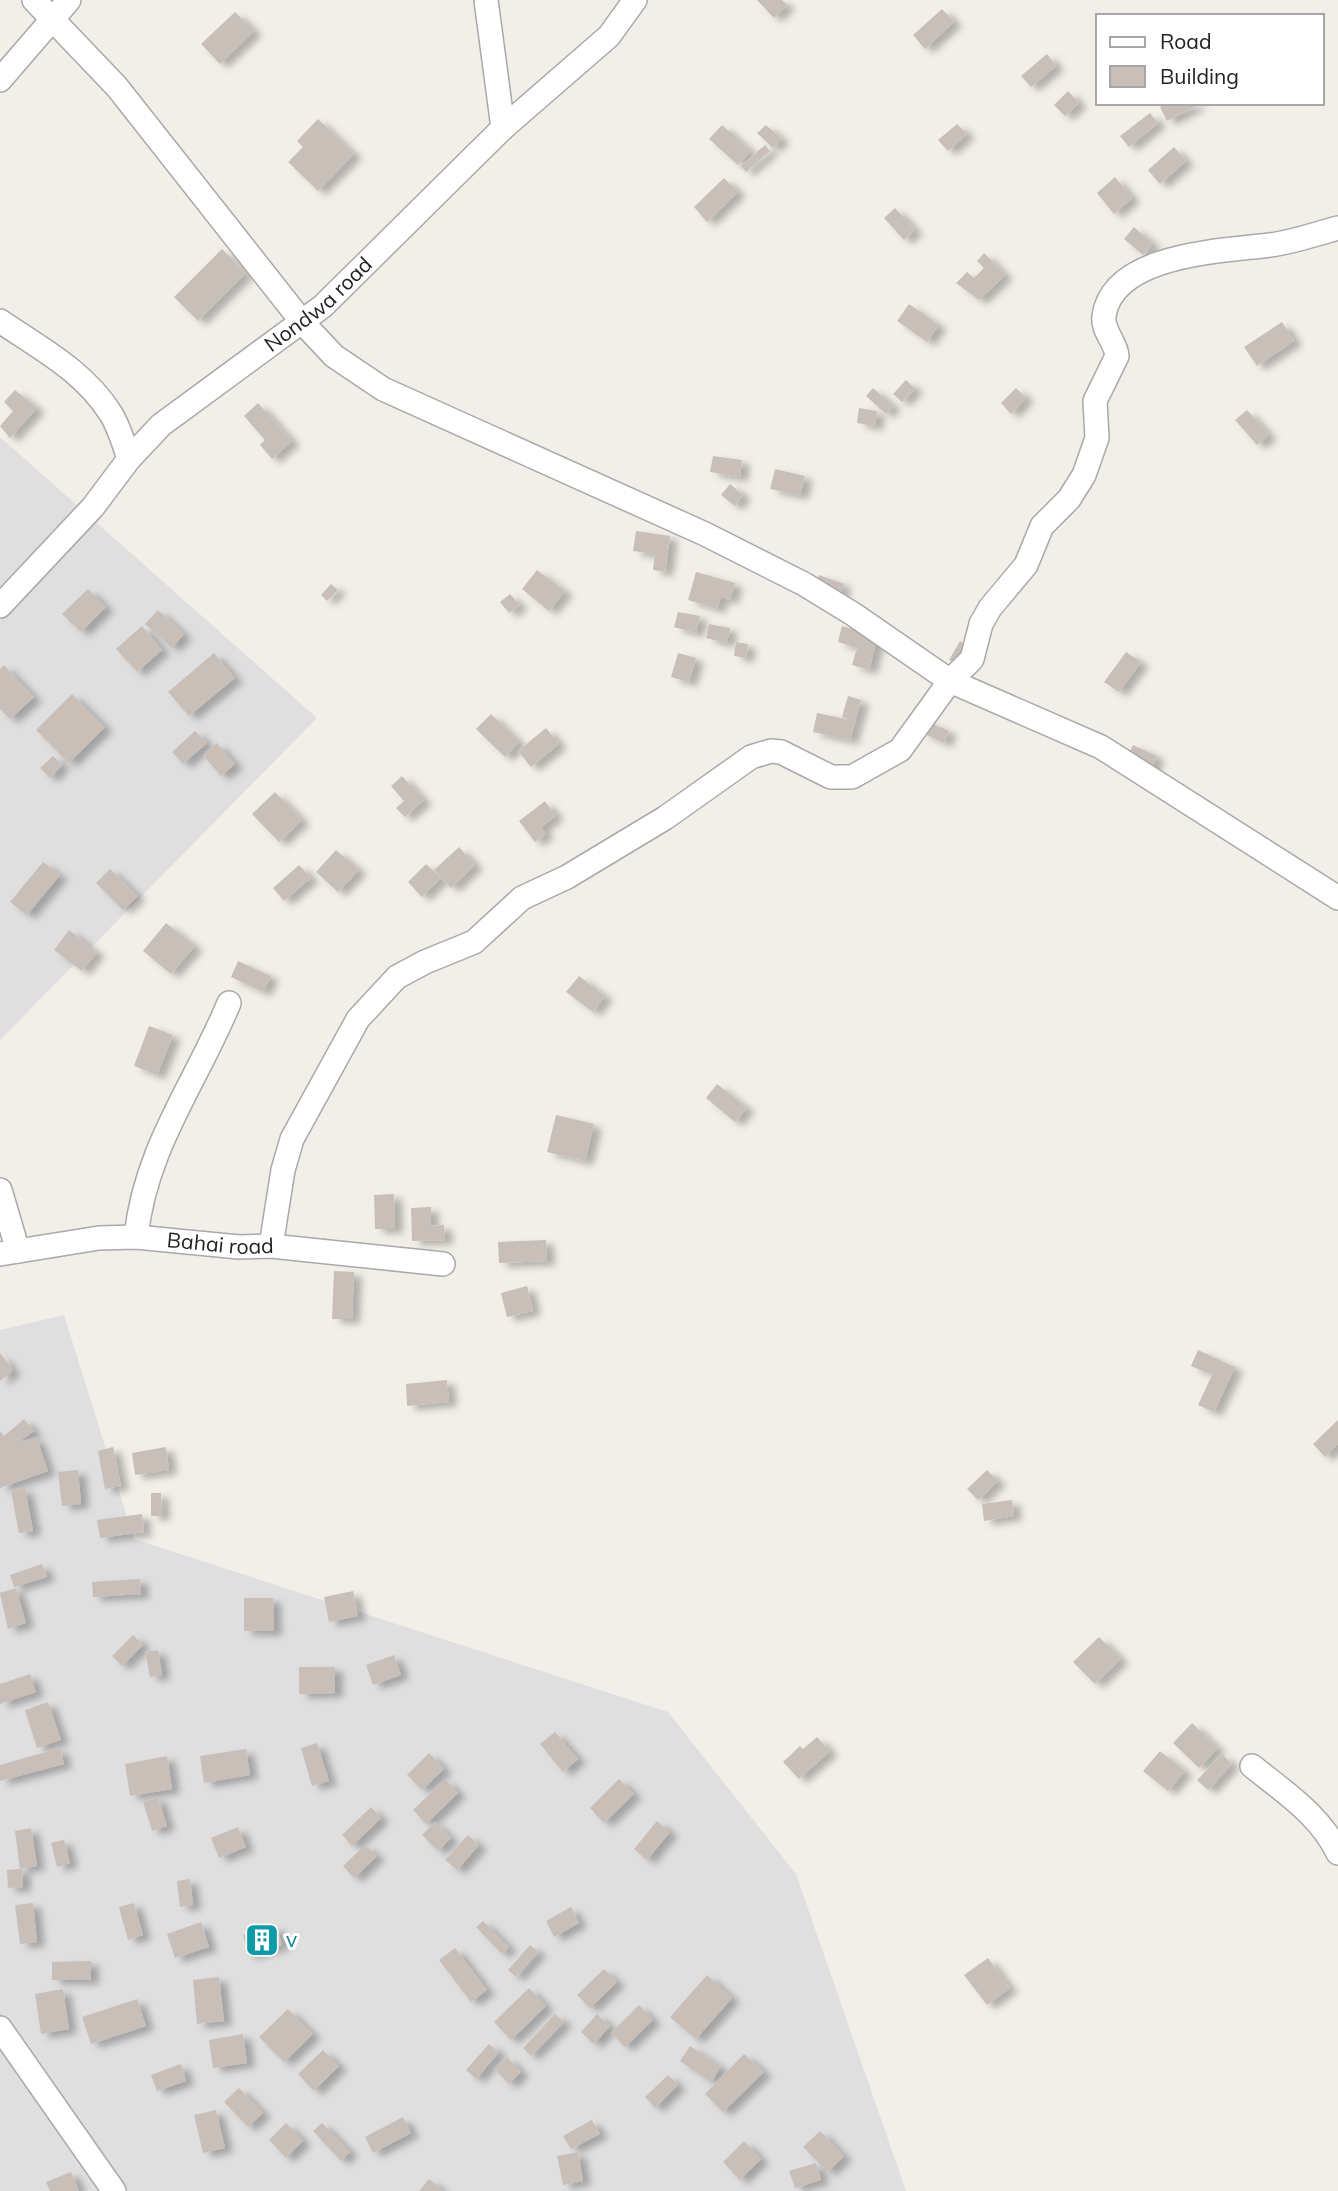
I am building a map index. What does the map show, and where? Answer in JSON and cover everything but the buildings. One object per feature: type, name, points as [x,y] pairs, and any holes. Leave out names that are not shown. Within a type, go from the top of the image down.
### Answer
[{"type":"street","points":[[34,0],[51,21],[117,87],[303,323],[334,356],[383,389],[705,534],[769,567],[853,614],[950,681],[1101,747],[1338,898]]},
{"type":"street","points":[[486,0],[503,128]]},
{"type":"street","name":"Nondwa road","points":[[0,606],[93,507],[129,459],[161,425],[303,323],[367,265],[503,128],[609,37],[635,0]]},
{"type":"street","points":[[0,80],[68,1]]},
{"type":"street","points":[[271,1247],[283,1170],[292,1139],[358,1019],[397,977],[474,942],[522,898],[567,877],[665,818],[751,757],[771,751],[781,752],[831,777],[852,777],[900,750],[950,681],[972,659],[981,624],[990,608],[1026,565],[1042,526],[1069,499],[1093,456],[1098,422],[1095,401],[1117,356],[1104,318],[1108,303],[1118,289],[1136,274],[1160,262],[1223,248],[1301,239],[1338,228]]},
{"type":"street","points":[[0,321],[91,386],[113,416],[129,459]]},
{"type":"street","points":[[136,1237],[140,1200],[164,1132],[209,1050],[229,1003]]},
{"type":"street","points":[[0,1190],[9,1252]]},
{"type":"street","name":"Bahai road","points":[[9,1252],[99,1238],[136,1237],[443,1264]]},
{"type":"street","points":[[1252,1766],[1302,1806],[1332,1840],[1338,1853]]},
{"type":"street","points":[[0,2028],[114,2191]]},
{"type":"shaded area","points":[[0,437],[317,718],[0,1040]]},
{"type":"shaded area","points":[[64,1315],[134,1539],[668,1712],[796,1874],[906,2191],[0,2191],[0,1330]]},
{"type":"place","name":"v","points":[[262,1940]]}]
